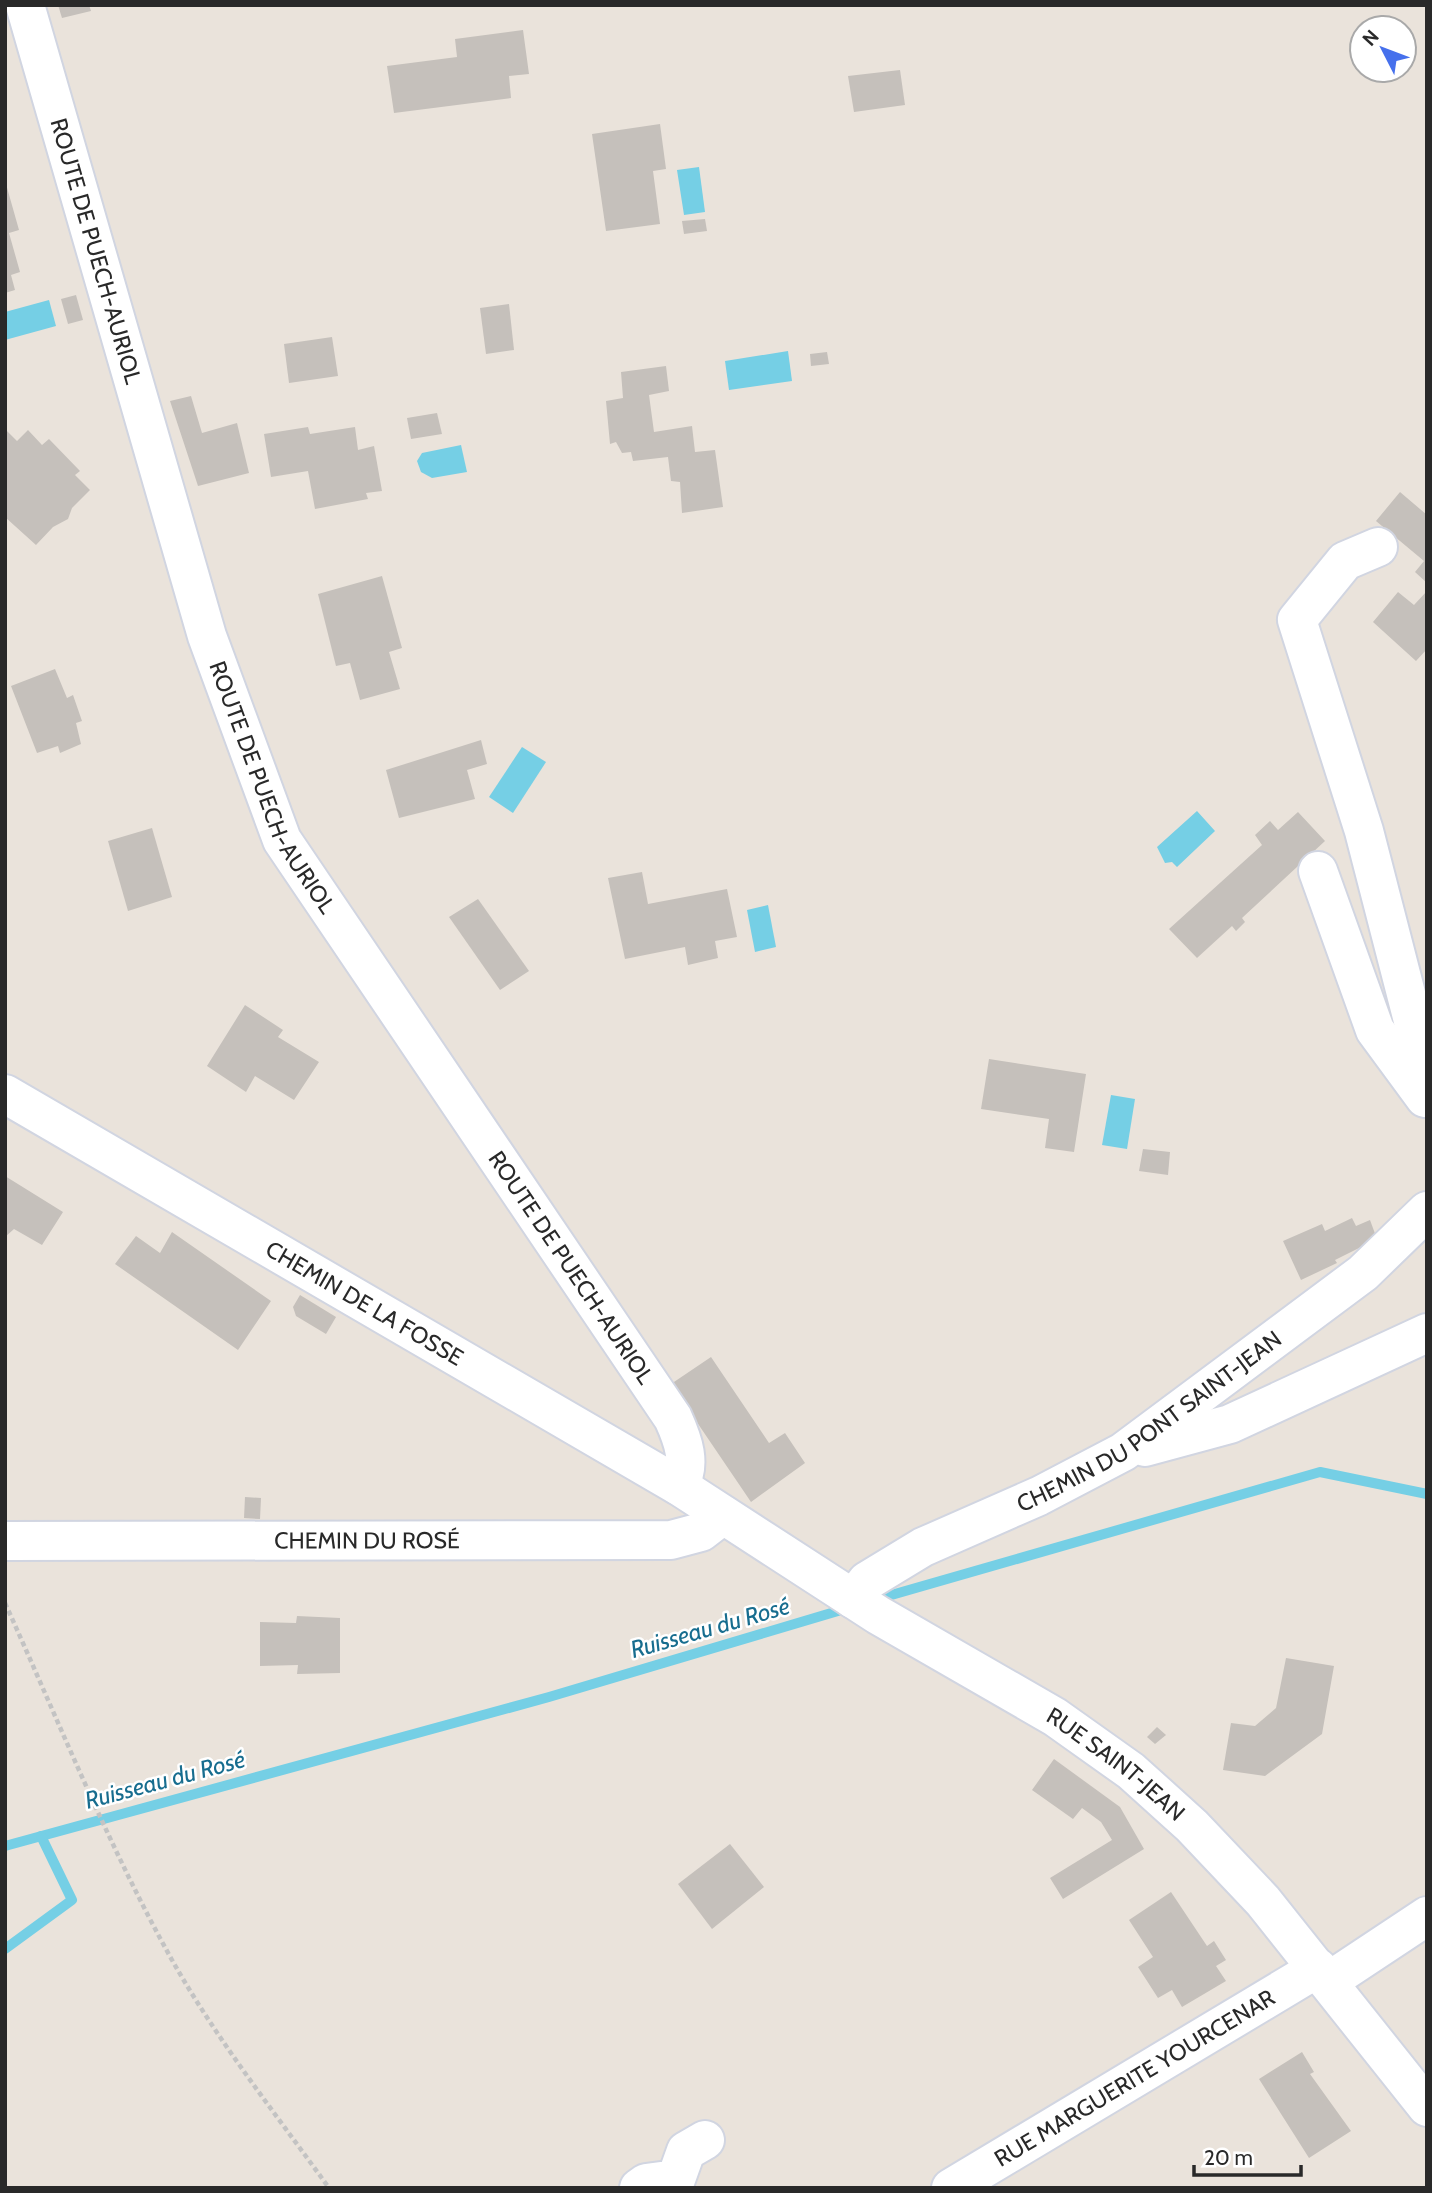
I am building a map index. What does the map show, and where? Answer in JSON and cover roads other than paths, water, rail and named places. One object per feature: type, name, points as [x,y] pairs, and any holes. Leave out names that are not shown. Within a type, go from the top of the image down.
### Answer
[{"type":"street","name":"ROUTE DE PUECH-AURIOL","points":[[25,5],[207,636],[282,840],[667,1408],[681,1436],[685,1455],[686,1475],[679,1486]]},
{"type":"street","points":[[1378,547],[1345,561],[1297,620],[1364,831],[1427,1075]]},
{"type":"street","points":[[1318,871],[1375,1030],[1427,1100]]},
{"type":"street","name":"CHEMIN DE LA FOSSE","points":[[5,1094],[679,1486],[723,1515]]},
{"type":"street","name":"CHEMIN DU PONT SAINT-JEAN","points":[[865,1607],[867,1581],[923,1547],[1040,1496],[1123,1452],[1363,1273],[1427,1211]]},
{"type":"street","points":[[1123,1452],[1230,1424],[1427,1332]]},
{"type":"street","name":"RUE SAINT-JEAN","points":[[723,1515],[865,1607],[1055,1717],[1131,1771],[1192,1826],[1263,1901],[1324,1974],[1427,2107]]},
{"type":"street","name":"CHEMIN DU ROSÉ","points":[[5,1541],[671,1540],[701,1532],[723,1515]]},
{"type":"street","name":"RUE MARGUERITE YOURCENAR","points":[[951,2188],[1427,1916]]},
{"type":"street","points":[[639,2188],[646,2183],[678,2184],[686,2151],[705,2140]]},
{"type":"water","points":[[699,167],[705,212],[684,215],[677,170]]},
{"type":"water","points":[[49,300],[56,326],[5,340],[5,312]]},
{"type":"water","points":[[788,351],[792,381],[729,390],[725,361]]},
{"type":"water","points":[[461,445],[467,472],[432,478],[421,472],[417,461],[422,453]]},
{"type":"water","points":[[522,747],[546,762],[513,813],[489,797]]},
{"type":"water","points":[[1197,811],[1215,831],[1177,867],[1172,862],[1165,863],[1157,847]]},
{"type":"water","points":[[768,905],[776,947],[755,952],[747,910]]},
{"type":"water","points":[[1111,1095],[1135,1099],[1127,1149],[1102,1145]]},
{"type":"waterway","name":"Ruisseau du Rosé","points":[[874,1600],[1320,1472],[1427,1494]]},
{"type":"waterway","name":"Ruisseau du Rosé","points":[[5,1846],[549,1697],[848,1608]]},
{"type":"waterway","points":[[5,1949],[72,1900],[41,1836]]}]
